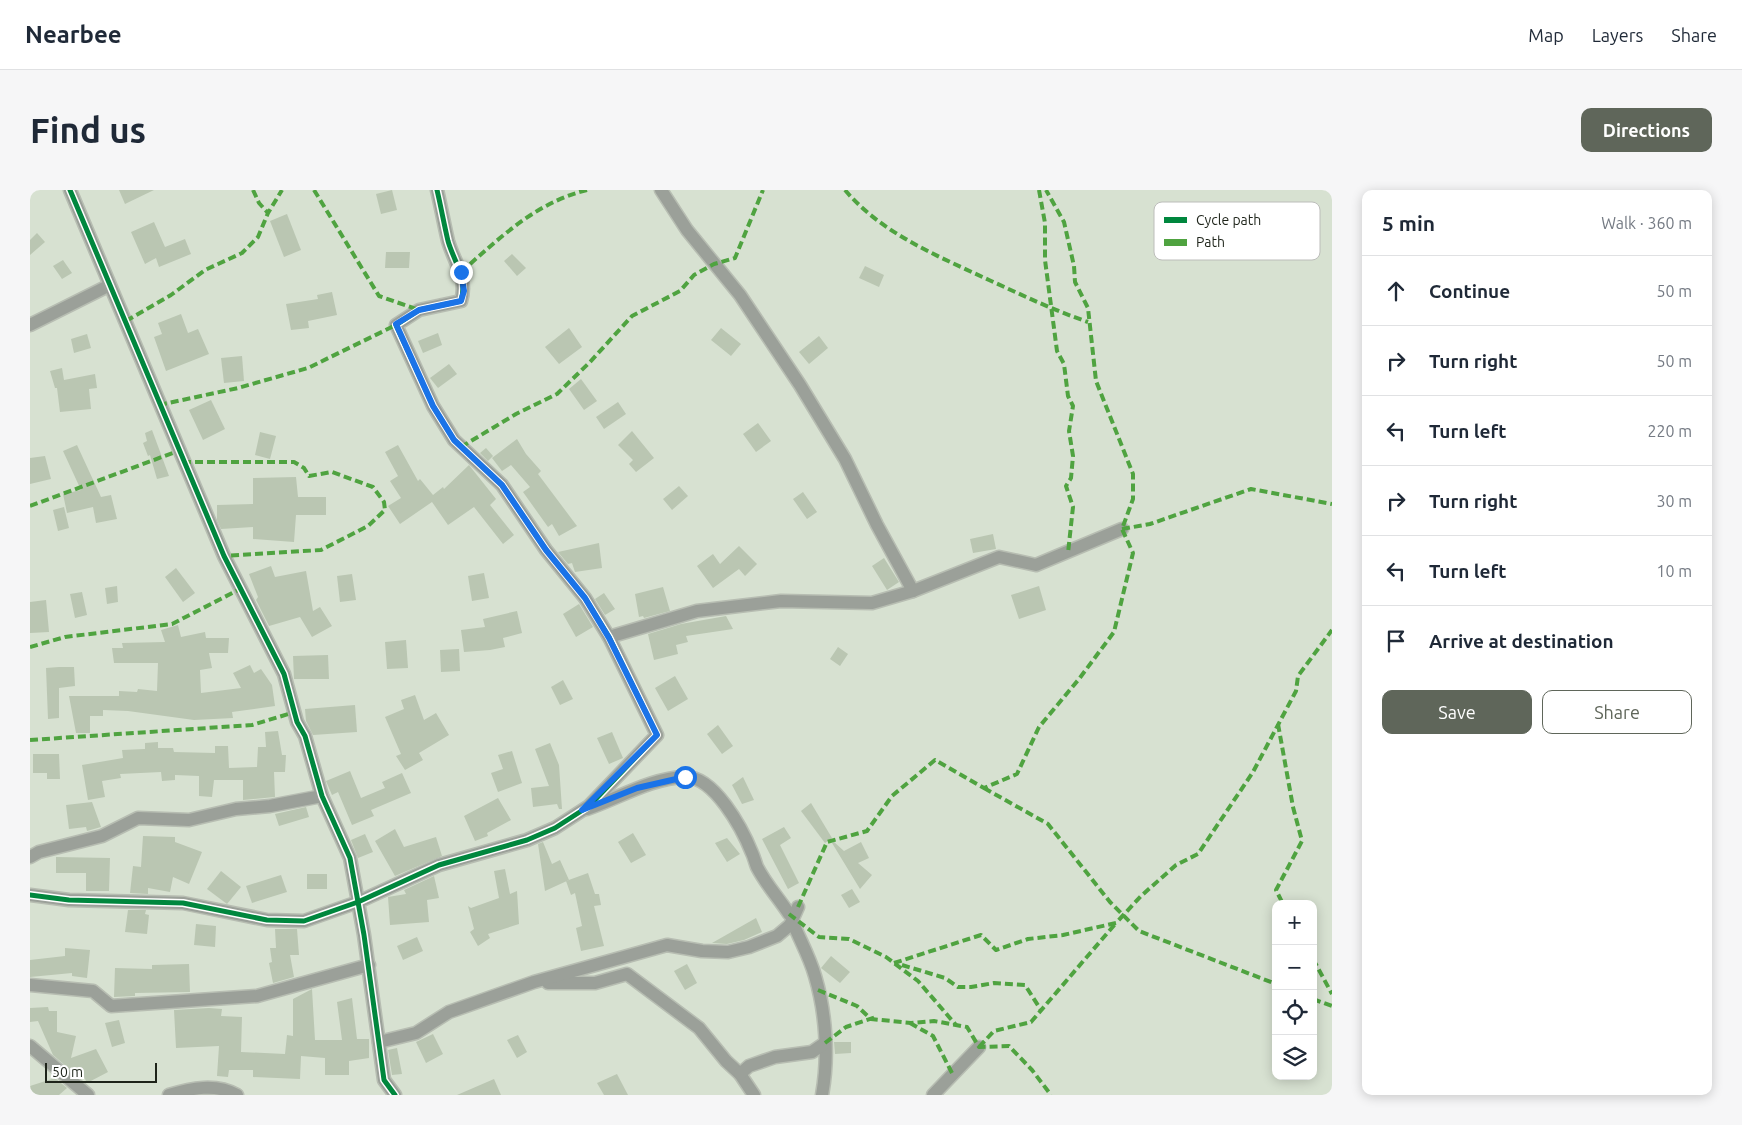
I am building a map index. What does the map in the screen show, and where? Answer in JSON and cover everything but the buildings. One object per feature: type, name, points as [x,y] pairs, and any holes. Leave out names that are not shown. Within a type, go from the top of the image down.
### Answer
[{"type":"street","points":[[70,190],[108,286],[126,321],[175,443],[224,556],[284,674],[297,722],[305,736],[322,796],[350,858],[369,965],[384,1080],[395,1095]]},
{"type":"street","points":[[30,895],[69,900],[183,903],[267,920],[304,921],[358,902],[439,865],[527,840],[555,828],[582,810],[657,735],[609,638],[585,598],[546,550],[502,485],[454,440],[433,406],[396,324],[419,310],[461,301],[464,291],[461,272],[449,243],[437,190]]},
{"type":"street","points":[[661,190],[687,230],[740,295],[800,385],[845,459],[877,525],[913,591]]},
{"type":"street","points":[[30,326],[108,286]]},
{"type":"street","points":[[609,638],[697,611],[781,601],[872,603],[913,591],[999,557],[1036,565],[1122,529]]},
{"type":"street","points":[[582,810],[637,788],[685,777],[701,779],[716,793],[752,852],[756,865],[773,895],[794,914],[815,974],[826,1043],[822,1095]]},
{"type":"street","points":[[30,857],[39,852],[102,836],[138,818],[190,820],[236,809],[270,806],[322,796]]},
{"type":"street","points":[[379,1042],[416,1033],[449,1012],[534,982],[667,946],[702,951],[728,952],[742,949],[776,936],[794,914]]},
{"type":"street","points":[[30,985],[93,991],[111,1006],[257,996],[369,965]]},
{"type":"street","points":[[534,982],[595,983],[627,974],[699,1028],[726,1061],[740,1074],[754,1095]]},
{"type":"street","points":[[740,1074],[749,1066],[774,1057],[812,1052],[826,1043]]},
{"type":"street","points":[[30,1046],[88,1095]]},
{"type":"street","points":[[933,1095],[979,1047]]},
{"type":"street","points":[[169,1095],[190,1088],[225,1088],[237,1095]]},
{"type":"marked path","points":[[253,190],[259,203],[268,213]]},
{"type":"marked path","points":[[126,321],[171,295],[205,270],[242,253],[258,237],[268,213],[282,190]]},
{"type":"marked path","points":[[314,190],[379,296],[419,310]]},
{"type":"marked path","points":[[461,272],[505,234],[535,212],[551,203],[587,190]]},
{"type":"marked path","points":[[461,447],[516,414],[557,394],[590,362],[632,316],[680,291],[694,275],[714,264],[735,258],[763,190]]},
{"type":"marked path","points":[[845,190],[876,219],[931,253],[1026,297],[1088,322]]},
{"type":"marked path","points":[[1039,190],[1045,223],[1045,260],[1057,351],[1064,364],[1068,396],[1073,406],[1069,431],[1073,456],[1071,478],[1066,486],[1073,507],[1068,553]]},
{"type":"marked path","points":[[798,907],[827,842],[867,831],[892,796],[935,760],[984,788],[1017,774],[1039,727],[1079,679],[1114,632],[1133,553],[1122,529],[1133,499],[1133,474],[1096,381],[1088,308],[1075,282],[1074,266],[1064,222],[1046,190]]},
{"type":"marked path","points":[[159,405],[238,388],[308,368],[396,325]]},
{"type":"marked path","points":[[30,506],[178,451]]},
{"type":"marked path","points":[[183,462],[294,462],[304,468],[309,476],[332,472],[373,487],[384,502],[385,510],[368,526],[321,550],[224,556]]},
{"type":"marked path","points":[[1122,529],[1150,524],[1251,489],[1332,504]]},
{"type":"marked path","points":[[30,647],[65,637],[172,624],[240,589]]},
{"type":"marked path","points":[[894,963],[981,935],[996,950],[1028,939],[1063,935],[1116,923],[1141,896],[1176,865],[1198,854],[1253,772],[1296,691],[1298,676],[1332,630]]},
{"type":"marked path","points":[[30,740],[252,725],[295,712]]},
{"type":"marked path","points":[[1278,724],[1293,807],[1302,841],[1276,890],[1281,900]]},
{"type":"marked path","points":[[984,788],[1048,824],[1110,902],[1139,931],[1272,982]]},
{"type":"marked path","points":[[789,914],[819,937],[849,939],[886,957],[918,981],[956,1025]]},
{"type":"marked path","points":[[979,1047],[994,1031],[1031,1022],[1116,923]]},
{"type":"marked path","points":[[902,965],[945,978],[958,987],[994,983],[1025,985],[1041,1010]]},
{"type":"marked path","points":[[1317,966],[1332,994]]},
{"type":"marked path","points":[[818,990],[857,1006],[871,1019],[911,1023],[934,1021],[967,1027],[979,1047],[1009,1046],[1032,1070],[1051,1095]]},
{"type":"marked path","points":[[1317,1000],[1332,1006]]},
{"type":"marked path","points":[[825,1043],[846,1027],[876,1017]]},
{"type":"marked path","points":[[910,1023],[933,1036],[952,1073]]},
{"type":"cycle path","points":[[70,190],[224,556],[284,674],[297,722],[305,736],[322,796],[350,858],[364,935],[384,1080],[395,1095]]},
{"type":"cycle path","points":[[30,895],[69,900],[183,903],[267,920],[304,921],[358,902],[439,865],[527,840],[555,828],[589,806],[657,735],[609,637],[585,598],[546,550],[502,485],[454,440],[433,406],[396,325],[419,310],[461,301],[463,293],[462,277],[448,241],[437,190]]},
{"type":"route","points":[[461,272],[464,291],[461,301],[419,310],[396,324],[433,406],[454,440],[502,485],[546,550],[585,598],[609,638],[657,735],[589,806],[582,810],[602,804],[637,788],[685,777]]}]
